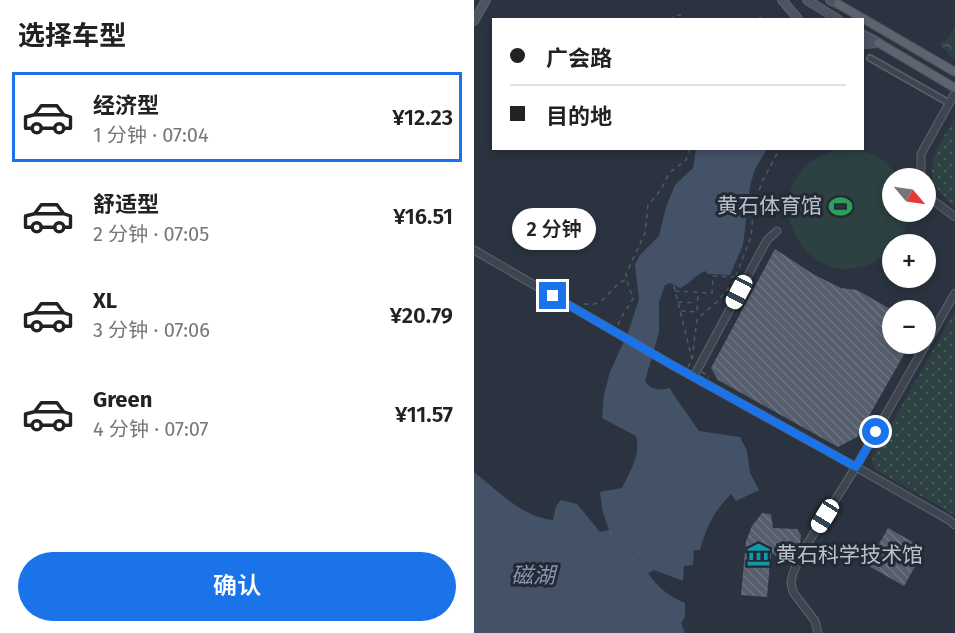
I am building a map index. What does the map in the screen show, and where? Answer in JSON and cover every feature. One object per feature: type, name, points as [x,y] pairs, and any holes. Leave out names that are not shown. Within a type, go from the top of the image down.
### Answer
[{"type":"main road","points":[[474,21],[486,0]]},
{"type":"main road","points":[[782,0],[797,18]]},
{"type":"main road","points":[[807,0],[836,18]]},
{"type":"main road","points":[[834,2],[862,18]]},
{"type":"main road","points":[[864,19],[955,72]]},
{"type":"main road","points":[[864,35],[955,88]]},
{"type":"main road","points":[[864,44],[879,43]]},
{"type":"street","points":[[870,58],[949,103]]},
{"type":"street","points":[[921,168],[921,154],[955,93]]},
{"type":"street","points":[[936,203],[955,217]]},
{"type":"street","points":[[694,376],[767,240],[777,231]]},
{"type":"street","points":[[474,250],[615,327],[672,365],[955,525]]},
{"type":"street","points":[[818,633],[815,621],[793,592],[791,582],[793,573],[804,549],[856,467],[955,293]]},
{"type":"path","points":[[672,18],[675,15],[686,18]]},
{"type":"path","points":[[615,327],[634,297],[628,289],[626,280],[629,264],[645,234],[648,205],[662,190],[669,172],[686,160],[689,150]]},
{"type":"path","points":[[697,319],[717,302],[736,277],[751,237],[754,204],[763,180],[779,150]]},
{"type":"path","points":[[675,291],[712,293],[713,276],[736,277]]},
{"type":"path","points":[[584,304],[594,304],[602,300],[616,285],[626,280]]},
{"type":"path","points":[[674,286],[692,360]]},
{"type":"path","points":[[689,365],[692,360],[698,292]]},
{"type":"path","points":[[678,302],[697,303]]},
{"type":"path","points":[[680,311],[697,312]]},
{"type":"path","points":[[609,530],[618,543],[647,573]]},
{"type":"green space","points":[[955,26],[955,58],[951,57],[940,44],[949,37]]},
{"type":"green space","points":[[955,117],[955,206],[942,196],[936,187],[936,168],[932,168],[932,164],[941,141]]},
{"type":"green space","name":"黄石体育馆","points":[[837,150],[858,150],[874,155],[891,168],[882,168],[882,222],[906,222],[902,234],[882,234],[881,258],[857,268],[837,268],[820,262],[806,250],[795,235],[789,217],[789,199],[795,181],[810,162]]},
{"type":"green space","points":[[955,311],[954,515],[874,469],[872,462],[873,456],[931,354],[936,354],[936,345]]},
{"type":"water","name":"磁湖","points":[[696,150],[766,150],[755,169],[750,186],[743,245],[730,275],[708,274],[705,271],[680,288],[670,283],[665,285],[659,302],[659,332],[645,381],[650,387],[656,389],[670,388],[699,431],[740,437],[747,451],[750,473],[759,490],[736,501],[731,494],[725,500],[712,519],[700,550],[694,550],[693,565],[684,566],[683,581],[654,570],[648,573],[664,591],[685,603],[685,617],[681,623],[685,633],[474,633],[474,472],[511,502],[531,514],[553,520],[556,506],[561,500],[577,504],[600,532],[609,530],[602,509],[600,492],[622,488],[634,463],[637,443],[636,436],[602,418],[604,394],[610,372],[629,330],[639,299],[635,265],[640,255],[659,236],[666,207],[675,185],[693,168]]},
{"type":"building","points":[[775,249],[813,274],[841,288],[857,290],[882,304],[882,354],[904,354],[857,437],[838,447],[718,380],[711,368]]},
{"type":"building","name":"黄石科学技术馆","points":[[762,513],[771,514],[773,528],[797,529],[801,535],[800,545],[795,553],[786,558],[778,557],[771,552],[767,597],[741,595],[746,541],[752,526]]},
{"type":"building","points":[[888,528],[925,549],[904,586],[867,565]]},
{"type":"place","name":"黄石体育馆","points":[[840,206]]},
{"type":"place","name":"黄石科学技术馆","points":[[758,555]]},
{"type":"route","points":[[553,296],[856,467],[876,432]]}]
